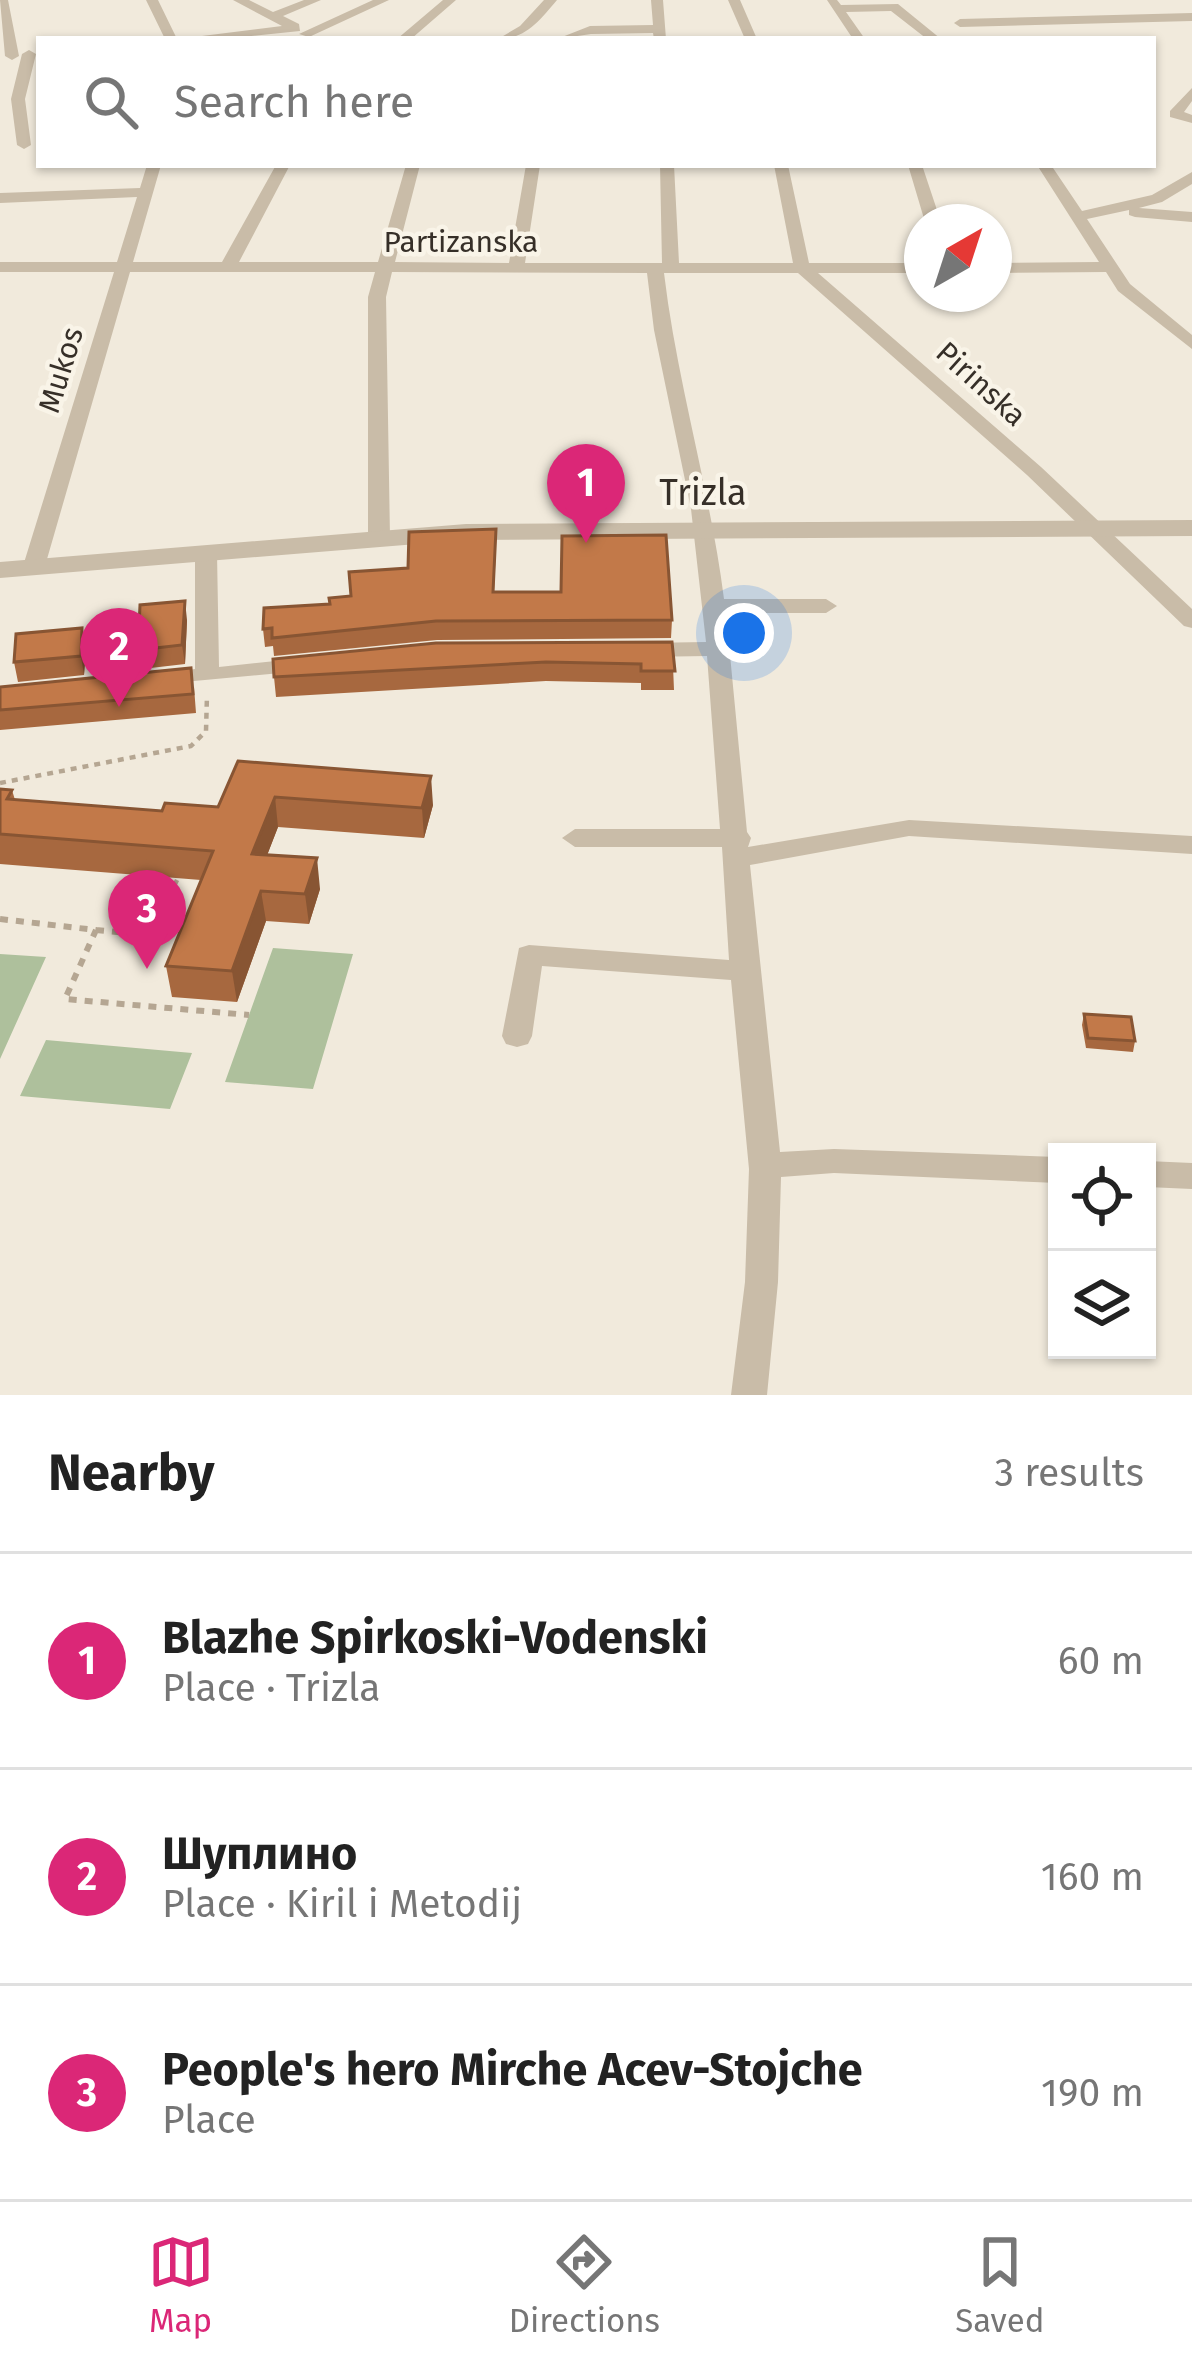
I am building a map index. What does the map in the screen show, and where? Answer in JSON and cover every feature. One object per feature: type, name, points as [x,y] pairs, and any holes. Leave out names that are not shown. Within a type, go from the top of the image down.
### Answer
[{"type":"street","points":[[0,148],[32,144],[18,99],[20,55],[2,0]]},
{"type":"street","points":[[152,0],[170,36]]},
{"type":"street","points":[[274,16],[315,0]]},
{"type":"street","points":[[256,36],[304,34],[383,0]]},
{"type":"street","points":[[407,36],[450,0]]},
{"type":"street","points":[[510,36],[524,29],[551,0]]},
{"type":"street","points":[[571,36],[590,29],[660,34],[656,0]]},
{"type":"street","points":[[734,0],[750,36]]},
{"type":"street","points":[[1081,0],[1091,10],[1171,11]]},
{"type":"street","points":[[249,2],[304,34]]},
{"type":"street","points":[[834,5],[857,36]]},
{"type":"street","points":[[834,5],[894,7],[931,36]]},
{"type":"street","points":[[967,36],[958,17],[1171,11]]},
{"type":"street","points":[[1143,36],[1144,24],[1171,11]]},
{"type":"street","points":[[1192,92],[1175,114],[1192,118]]},
{"type":"street","name":"Mukos","points":[[34,566],[153,168]]},
{"type":"street","points":[[228,267],[281,168]]},
{"type":"street","points":[[379,538],[377,298],[412,168]]},
{"type":"street","points":[[516,269],[533,168]]},
{"type":"street","points":[[667,168],[661,339],[685,423],[704,529],[765,1165],[763,1298],[749,1395]]},
{"type":"street","points":[[782,168],[802,268]]},
{"type":"street","points":[[916,168],[927,204]]},
{"type":"street","points":[[1047,168],[1108,267],[1140,304],[1192,344]]},
{"type":"street","points":[[1076,218],[1156,199],[1192,177]]},
{"type":"street","points":[[0,198],[148,192]]},
{"type":"street","points":[[1121,211],[1192,217]]},
{"type":"street","name":"Partizanska","points":[[0,267],[904,268]]},
{"type":"street","points":[[1012,268],[1108,267]]},
{"type":"street","name":"Pirinska","points":[[802,268],[1097,529],[1192,621]]},
{"type":"street","name":"Trizla","points":[[0,570],[379,538],[704,529],[1192,528]]},
{"type":"street","points":[[206,553],[207,675]]},
{"type":"street","points":[[712,605],[826,606]]},
{"type":"street","points":[[621,650],[718,649]]},
{"type":"street","points":[[138,682],[322,663]]},
{"type":"street","points":[[575,838],[738,848],[908,828],[1192,845]]},
{"type":"street","points":[[517,1036],[529,955],[744,971]]},
{"type":"street","points":[[765,1165],[834,1161],[1048,1171]]},
{"type":"street","points":[[1156,1174],[1192,1176]]},
{"type":"path","points":[[0,783],[191,746],[206,731],[207,675]]},
{"type":"path","points":[[0,919],[150,935],[178,878]]},
{"type":"path","points":[[96,930],[65,999],[249,1016]]},
{"type":"green space","points":[[273,948],[353,954],[313,1089],[225,1082]]},
{"type":"green space","points":[[0,954],[46,957],[0,1059]]},
{"type":"green space","points":[[46,1040],[192,1053],[170,1109],[20,1096]]},
{"type":"building","points":[[496,529],[493,592],[561,592],[562,536],[666,535],[672,620],[436,621],[272,638],[272,628],[263,629],[264,608],[330,604],[329,598],[351,596],[349,572],[408,568],[409,532]]},
{"type":"building","points":[[185,601],[182,645],[138,650],[140,605]]},
{"type":"building","points":[[82,628],[81,656],[14,662],[16,634]]},
{"type":"building","points":[[672,642],[675,671],[641,671],[641,664],[546,662],[274,677],[273,659],[436,643]]},
{"type":"building","points":[[191,668],[193,694],[0,710],[0,687]]},
{"type":"building","points":[[238,761],[431,776],[422,808],[275,797],[252,854],[317,858],[305,894],[261,891],[232,971],[166,966],[213,851],[0,834],[0,789],[12,790],[7,799],[162,811],[165,803],[218,807]]},
{"type":"building","points":[[1084,1014],[1131,1017],[1135,1041],[1088,1038]]},
{"type":"place","name":"Blazhe Spirkoski-Vodenski","points":[[586,543]]},
{"type":"place","name":"Шуплино","points":[[119,707]]},
{"type":"place","name":"People's hero Mirche Acev-Stojche","points":[[147,969]]}]
